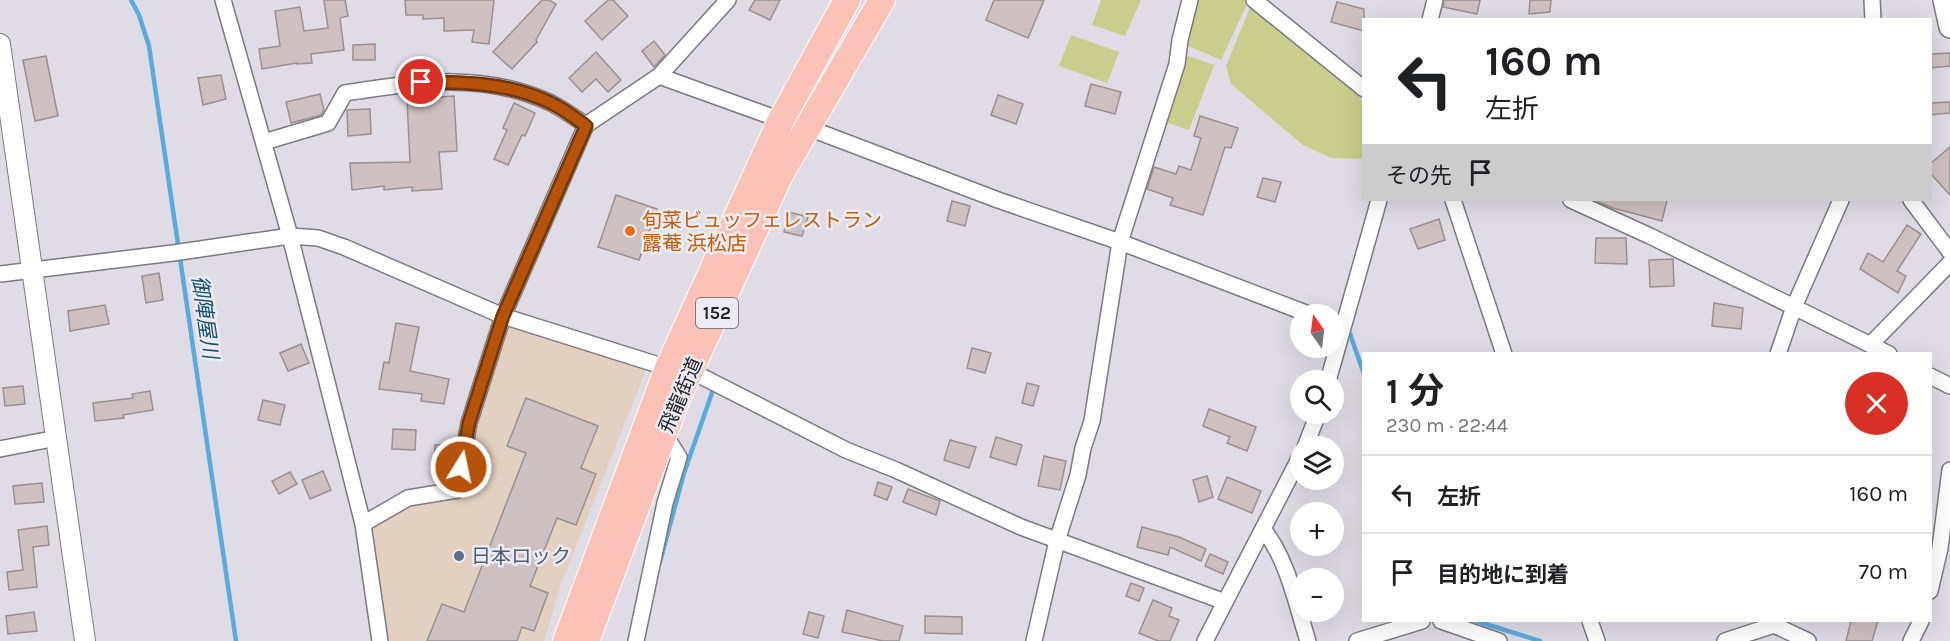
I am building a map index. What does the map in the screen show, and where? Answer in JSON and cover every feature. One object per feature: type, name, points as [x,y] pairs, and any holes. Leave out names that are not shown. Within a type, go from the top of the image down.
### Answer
[{"type":"highway","name":"飛龍街道","points":[[566,641],[680,370],[781,120],[847,0]]},
{"type":"highway","name":"飛龍街道","points":[[586,641],[677,399],[680,370],[780,175],[882,0]]},
{"type":"main road","points":[[1944,0],[1950,27]]},
{"type":"street","points":[[223,0],[290,236],[363,524],[380,641]]},
{"type":"street","points":[[363,524],[408,498],[457,490],[469,423],[503,316],[586,126],[659,75],[728,0]]},
{"type":"street","points":[[1034,641],[1057,541],[1092,421],[1120,242],[1177,64],[1180,40],[1190,0]]},
{"type":"street","points":[[1254,0],[1362,87]]},
{"type":"street","points":[[1430,18],[1435,0]]},
{"type":"street","points":[[1872,0],[1873,18]]},
{"type":"street","points":[[0,44],[85,641]]},
{"type":"street","points":[[659,75],[781,120]]},
{"type":"street","points":[[264,142],[328,123],[345,93],[421,82],[463,82],[497,85],[519,90],[553,104],[586,126]]},
{"type":"street","points":[[807,127],[1290,307]]},
{"type":"street","points":[[1344,308],[1379,201]]},
{"type":"street","points":[[1453,201],[1503,352]]},
{"type":"street","points":[[1578,201],[1594,204],[1885,352]]},
{"type":"street","points":[[1779,352],[1794,307],[1841,201]]},
{"type":"street","points":[[1912,201],[1950,252]]},
{"type":"street","points":[[0,274],[290,236],[318,238],[344,247],[503,316],[680,370],[846,450],[1057,541],[1225,602]]},
{"type":"street","points":[[1871,344],[1950,263]]},
{"type":"street","points":[[1932,377],[1950,386]]},
{"type":"street","points":[[636,641],[664,503],[679,457],[664,433]]},
{"type":"street","points":[[0,449],[57,438]]},
{"type":"street","points":[[1932,582],[1940,548],[1950,470]]},
{"type":"street","points":[[1205,641],[1290,476]]},
{"type":"street","points":[[1263,529],[1274,542],[1290,583],[1308,641]]},
{"type":"street","points":[[1357,641],[1419,622]]},
{"type":"street","points":[[1444,622],[1499,641]]},
{"type":"street","points":[[1590,622],[1596,641]]},
{"type":"street","points":[[1911,641],[1920,622]]},
{"type":"street","points":[[1725,641],[1774,623],[1808,641]]},
{"type":"shaded area","points":[[506,323],[646,370],[561,584],[544,641],[387,641],[370,529],[410,505],[465,496],[474,422]]},
{"type":"green space","points":[[1101,0],[1141,0],[1125,36],[1092,25]]},
{"type":"green space","points":[[1197,0],[1244,0],[1248,2],[1221,60],[1184,44]]},
{"type":"green space","points":[[1250,8],[1360,97],[1362,100],[1362,159],[1331,158],[1303,145],[1231,84],[1226,66]]},
{"type":"green space","points":[[1071,35],[1119,52],[1107,83],[1059,66]]},
{"type":"green space","points":[[1185,55],[1214,65],[1189,130],[1165,122]]},
{"type":"building","points":[[324,0],[345,0],[348,16],[340,18],[344,50],[311,54],[312,63],[262,69],[259,49],[280,46],[275,11],[300,7],[304,31],[328,28]]},
{"type":"building","points":[[405,0],[494,0],[489,44],[472,42],[474,30],[444,31],[444,18],[423,19],[423,15],[406,15]]},
{"type":"building","points":[[542,0],[549,0],[556,4],[537,42],[512,69],[493,52]]},
{"type":"building","points":[[608,0],[613,0],[628,16],[602,40],[585,21]]},
{"type":"building","points":[[755,0],[780,0],[770,20],[749,10]]},
{"type":"building","points":[[994,0],[1044,0],[1028,38],[986,20]]},
{"type":"building","points":[[1444,0],[1480,0],[1477,14],[1443,7]]},
{"type":"building","points":[[1530,0],[1551,0],[1550,12],[1529,14]]},
{"type":"building","points":[[1337,2],[1364,9],[1362,30],[1331,22]]},
{"type":"building","points":[[654,41],[665,55],[654,67],[642,51]]},
{"type":"building","points":[[375,44],[375,60],[353,60],[353,45]]},
{"type":"building","points":[[596,52],[621,80],[608,92],[596,79],[582,92],[569,78]]},
{"type":"building","points":[[1950,53],[1950,66],[1932,68],[1932,54]]},
{"type":"building","points":[[46,56],[58,116],[35,121],[23,60]]},
{"type":"building","points":[[221,75],[226,99],[203,105],[198,78]]},
{"type":"building","points":[[1091,84],[1121,92],[1115,114],[1085,106]]},
{"type":"building","points":[[320,94],[324,110],[321,115],[291,123],[286,102]]},
{"type":"building","points":[[998,95],[1023,104],[1016,124],[991,115]]},
{"type":"building","points":[[454,96],[457,151],[439,152],[442,189],[412,191],[412,187],[384,190],[384,186],[352,190],[350,163],[410,162],[407,99]]},
{"type":"building","points":[[1950,102],[1950,113],[1932,115],[1932,103]]},
{"type":"building","points":[[514,103],[535,113],[508,165],[494,159],[507,130],[503,128]]},
{"type":"building","points":[[370,109],[371,134],[348,136],[347,110]]},
{"type":"building","points":[[1200,116],[1238,128],[1231,148],[1225,147],[1203,215],[1170,205],[1173,198],[1147,189],[1154,167],[1176,174],[1179,166],[1191,170],[1201,138],[1194,136]]},
{"type":"building","points":[[1950,147],[1950,195],[1932,175],[1932,162]]},
{"type":"building","points":[[1263,178],[1281,182],[1275,202],[1257,197]]},
{"type":"building","points":[[616,195],[657,209],[639,260],[598,247]]},
{"type":"building","points":[[952,201],[970,206],[965,226],[947,221]]},
{"type":"building","points":[[1598,201],[1667,201],[1662,221]]},
{"type":"building","points":[[789,212],[808,217],[802,236],[784,232]]},
{"type":"building","points":[[1439,219],[1445,240],[1418,249],[1410,229]]},
{"type":"building","points":[[1907,225],[1921,234],[1897,271],[1906,276],[1898,293],[1860,269],[1868,253],[1883,262]]},
{"type":"building","points":[[1596,238],[1626,238],[1627,264],[1595,263]]},
{"type":"building","points":[[1673,259],[1674,286],[1650,287],[1649,260]]},
{"type":"building","points":[[159,273],[163,300],[146,303],[142,276]]},
{"type":"building","points":[[1714,303],[1743,308],[1741,329],[1712,326]]},
{"type":"building","points":[[105,305],[109,324],[70,331],[68,311]]},
{"type":"building","points":[[396,323],[419,327],[410,371],[449,379],[444,404],[421,401],[422,394],[379,389],[384,362],[389,363]]},
{"type":"building","points":[[301,344],[309,363],[288,371],[280,353]]},
{"type":"building","points":[[972,348],[991,353],[985,373],[967,368]]},
{"type":"building","points":[[1027,383],[1039,386],[1033,406],[1022,403]]},
{"type":"building","points":[[23,386],[25,404],[5,406],[3,388]]},
{"type":"building","points":[[150,391],[153,410],[123,415],[124,418],[95,421],[93,403],[133,398],[132,394]]},
{"type":"building","points":[[526,398],[598,426],[581,468],[596,474],[576,525],[557,518],[530,586],[548,593],[534,631],[522,627],[517,641],[427,641],[442,604],[464,612],[526,453],[507,446]]},
{"type":"building","points":[[263,400],[285,405],[280,425],[258,420]]},
{"type":"building","points":[[1209,409],[1256,427],[1247,451],[1227,443],[1230,437],[1203,426]]},
{"type":"building","points":[[393,429],[416,430],[415,450],[392,449]]},
{"type":"building","points":[[996,437],[1022,445],[1016,465],[990,457]]},
{"type":"building","points":[[950,440],[976,447],[969,468],[944,460]]},
{"type":"building","points":[[435,445],[453,445],[451,470],[434,469]]},
{"type":"building","points":[[1044,456],[1066,461],[1060,490],[1038,486]]},
{"type":"building","points":[[323,471],[331,490],[310,499],[302,480]]},
{"type":"building","points":[[290,472],[297,484],[279,494],[272,481]]},
{"type":"building","points":[[1207,476],[1213,497],[1199,502],[1193,480]]},
{"type":"building","points":[[1227,477],[1261,491],[1252,513],[1218,499]]},
{"type":"building","points":[[878,482],[892,487],[887,500],[874,495]]},
{"type":"building","points":[[42,483],[44,502],[15,504],[13,486]]},
{"type":"building","points":[[908,489],[940,501],[936,515],[903,502]]},
{"type":"building","points":[[47,526],[49,545],[33,547],[37,587],[9,590],[7,572],[23,570],[18,530]]},
{"type":"building","points":[[1142,527],[1179,537],[1206,549],[1201,561],[1170,547],[1168,555],[1137,547]]},
{"type":"building","points":[[1210,554],[1228,562],[1223,574],[1205,566]]},
{"type":"building","points":[[1131,583],[1144,588],[1139,601],[1126,596]]},
{"type":"building","points":[[1153,600],[1172,608],[1169,616],[1179,620],[1170,641],[1158,641],[1139,633]]},
{"type":"building","points":[[847,610],[903,626],[899,641],[883,641],[842,632]]},
{"type":"building","points":[[34,612],[37,631],[8,634],[6,616]]},
{"type":"building","points":[[809,612],[824,616],[818,638],[803,634]]},
{"type":"building","points":[[925,616],[962,617],[962,634],[925,633]]},
{"type":"building","points":[[1851,622],[1878,622],[1872,641],[1846,641]]},
{"type":"waterway","name":"御陣屋川","points":[[131,0],[139,15],[149,46],[236,641]]},
{"type":"waterway","points":[[1350,334],[1362,368]]},
{"type":"waterway","points":[[660,562],[684,473],[713,390]]},
{"type":"waterway","points":[[1479,622],[1540,641]]},
{"type":"place","name":"旬菜ビュッフェレストラン 露菴 浜松店","points":[[630,231]]},
{"type":"place","name":"日本ロック","points":[[459,556]]},
{"type":"route","points":[[421,82],[463,82],[497,85],[519,90],[553,104],[586,126],[503,316],[469,423],[461,467]]}]
